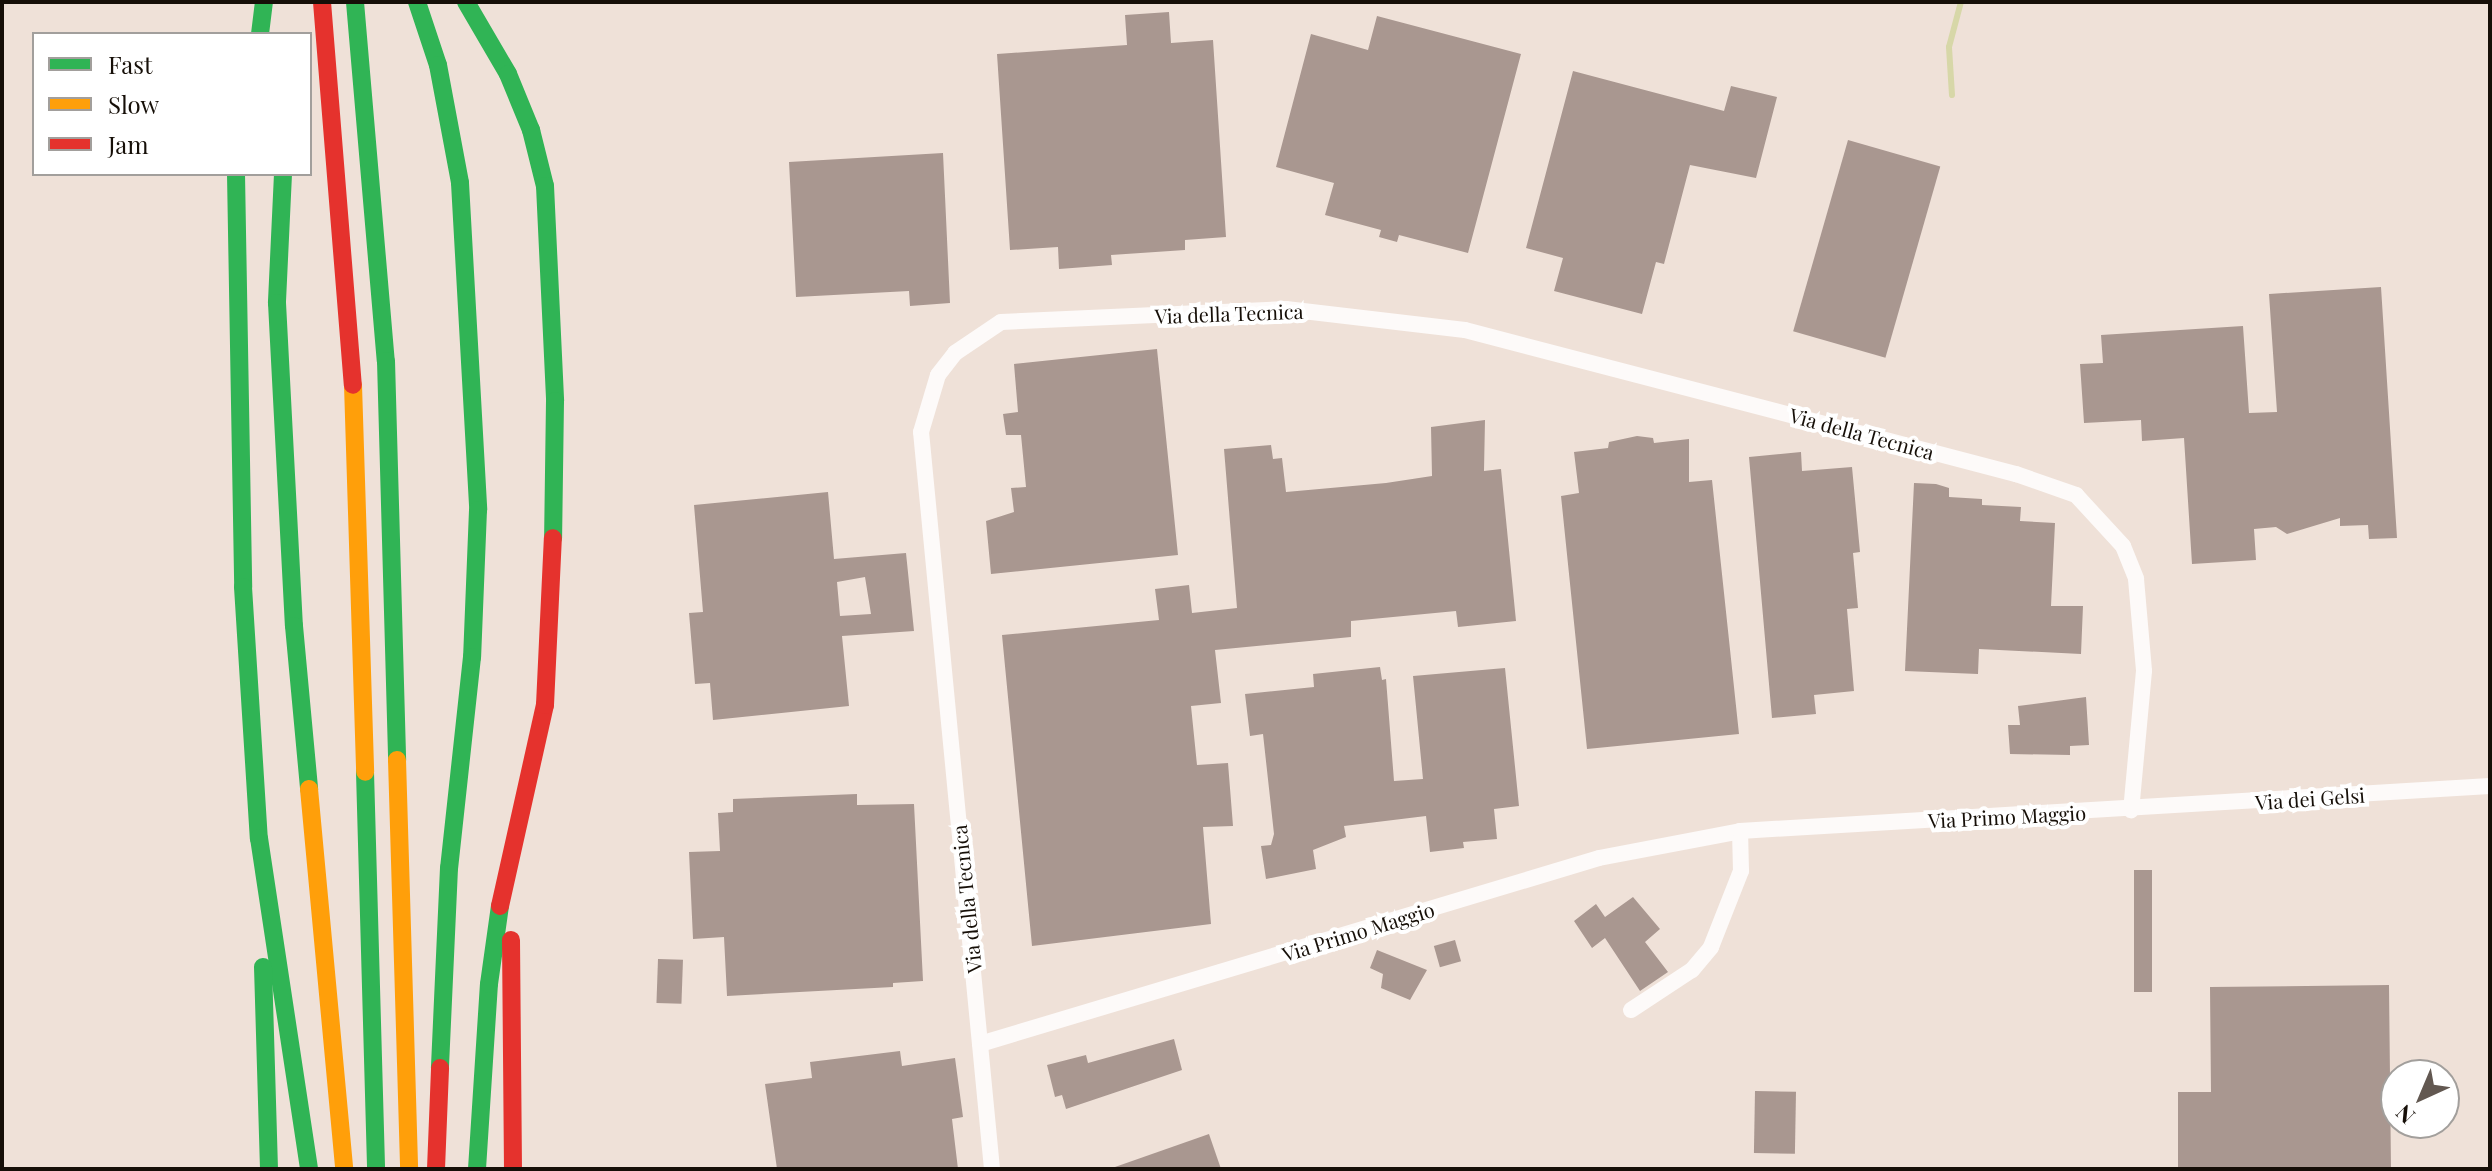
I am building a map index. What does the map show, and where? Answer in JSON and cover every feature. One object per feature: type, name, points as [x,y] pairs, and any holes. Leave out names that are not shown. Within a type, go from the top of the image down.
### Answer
[{"type":"highway","points":[[260,32],[264,2]]},
{"type":"highway","points":[[274,2],[278,32]]},
{"type":"highway","points":[[322,2],[354,398],[376,1169]]},
{"type":"highway","points":[[355,2],[386,361],[409,1169]]},
{"type":"highway","points":[[417,2],[438,65],[460,183],[472,322],[478,510],[472,657],[449,868],[436,1169]]},
{"type":"highway","points":[[466,2],[508,74],[531,130],[545,186],[550,243],[556,564],[545,705],[489,984],[477,1169]]},
{"type":"highway","points":[[236,176],[243,587],[259,838],[269,1169]]},
{"type":"highway","points":[[283,176],[277,303],[294,626],[344,1169]]},
{"type":"highway","points":[[513,1169],[508,1039],[519,828]]},
{"type":"highway","points":[[259,838],[309,1169]]},
{"type":"street","name":"Via della Tecnica","points":[[992,1169],[921,432],[938,375],[955,353],[1001,322],[1286,309],[1465,330],[2016,474],[2076,495],[2123,546],[2136,579],[2144,671],[2131,810]]},
{"type":"street","name":"Via dei Gelsi","points":[[2131,810],[2490,786]]},
{"type":"street","name":"Via Primo Maggio","points":[[980,1044],[1599,858],[1740,831],[2131,810]]},
{"type":"street","points":[[1631,1010],[1692,970],[1711,947],[1741,871],[1740,831]]},
{"type":"building","points":[[1169,12],[1171,43],[1213,40],[1226,237],[1185,240],[1185,250],[1111,255],[1112,265],[1059,269],[1058,247],[1010,250],[997,54],[1127,45],[1125,15]]},
{"type":"building","points":[[1377,16],[1521,54],[1468,253],[1399,235],[1397,242],[1379,237],[1381,230],[1325,215],[1334,183],[1276,167],[1311,34],[1368,50]]},
{"type":"building","points":[[1573,71],[1724,111],[1731,86],[1777,97],[1756,178],[1690,165],[1664,264],[1656,262],[1642,314],[1554,291],[1563,258],[1526,248]]},
{"type":"building","points":[[1848,140],[1940,166],[1885,358],[1793,331]]},
{"type":"building","points":[[943,153],[950,303],[910,306],[909,291],[796,297],[789,162]]},
{"type":"building","points":[[2381,287],[2397,538],[2369,539],[2368,525],[2340,526],[2340,518],[2287,534],[2276,527],[2254,529],[2256,560],[2192,564],[2184,438],[2142,441],[2141,420],[2084,423],[2080,364],[2103,363],[2101,335],[2243,326],[2249,413],[2277,412],[2269,294]]},
{"type":"building","points":[[1157,349],[1178,555],[991,574],[986,521],[1014,512],[1011,488],[1026,487],[1021,435],[1006,435],[1003,414],[1018,412],[1014,364]]},
{"type":"building","points":[[1485,420],[1484,471],[1501,469],[1516,621],[1458,627],[1456,611],[1351,621],[1351,637],[1215,650],[1221,703],[1191,706],[1197,765],[1228,763],[1233,826],[1203,827],[1211,924],[1032,946],[1002,635],[1159,620],[1155,589],[1189,585],[1192,613],[1237,608],[1224,449],[1271,445],[1273,459],[1282,458],[1286,492],[1386,483],[1432,476],[1431,427]]},
{"type":"building","points":[[1637,436],[1653,438],[1654,443],[1689,439],[1689,482],[1712,480],[1739,734],[1587,749],[1561,496],[1579,493],[1574,452],[1608,448],[1609,442]]},
{"type":"building","points":[[1801,452],[1802,471],[1852,467],[1860,552],[1853,553],[1858,608],[1847,609],[1854,691],[1814,695],[1816,714],[1772,718],[1749,457]]},
{"type":"building","points":[[1914,483],[1949,488],[1949,497],[1982,499],[1982,505],[2021,507],[2020,521],[2055,523],[2051,606],[2083,606],[2081,654],[1979,649],[1978,674],[1905,671]]},
{"type":"building","points":[[828,492],[834,559],[906,553],[914,631],[842,636],[849,706],[713,720],[710,683],[695,684],[689,613],[703,612],[694,505]],"holes":[[[865,577],[871,614],[840,616],[837,582]]]},
{"type":"building","points":[[1380,667],[1382,680],[1386,679],[1394,781],[1423,779],[1413,676],[1505,668],[1519,806],[1494,809],[1497,839],[1463,842],[1464,848],[1430,852],[1426,816],[1344,826],[1346,837],[1313,850],[1316,869],[1266,879],[1261,846],[1271,845],[1274,834],[1263,734],[1250,736],[1245,694],[1314,687],[1313,674]]},
{"type":"building","points":[[2086,697],[2089,745],[2070,746],[2070,755],[2010,754],[2008,725],[2020,725],[2018,706]]},
{"type":"building","points":[[857,794],[857,805],[914,804],[923,981],[893,983],[893,987],[727,996],[724,937],[693,939],[689,852],[720,851],[718,813],[733,812],[733,799]]},
{"type":"building","points":[[2134,870],[2152,870],[2152,992],[2134,992]]},
{"type":"building","points":[[1633,897],[1660,929],[1645,942],[1668,972],[1640,991],[1605,938],[1592,948],[1574,921],[1596,904],[1605,917]]},
{"type":"building","points":[[1455,940],[1461,961],[1440,967],[1434,946]]},
{"type":"building","points":[[1377,950],[1427,970],[1410,1000],[1381,988],[1383,974],[1370,968]]},
{"type":"building","points":[[658,959],[683,960],[681,1004],[656,1003]]},
{"type":"building","points":[[2389,985],[2390,1059],[2380,1059],[2380,1139],[2391,1139],[2391,1169],[2178,1169],[2178,1092],[2211,1092],[2210,987]]},
{"type":"building","points":[[1174,1039],[1182,1070],[1066,1109],[1062,1095],[1055,1097],[1047,1065],[1086,1055],[1088,1063]]},
{"type":"building","points":[[900,1051],[902,1066],[955,1058],[963,1117],[952,1119],[958,1169],[777,1169],[765,1084],[812,1078],[810,1062]]},
{"type":"building","points":[[1755,1091],[1796,1092],[1795,1154],[1754,1153]]},
{"type":"building","points":[[1209,1134],[1221,1169],[1115,1169],[1115,1167]]},
{"type":"waterway","points":[[1952,95],[1949,47],[1961,2]]},
{"type":"traffic: fast","points":[[260,32],[264,2]]},
{"type":"traffic: fast","points":[[355,2],[386,361],[397,760]]},
{"type":"traffic: fast","points":[[417,2],[438,65],[460,183],[478,510],[472,657],[449,868],[440,1068]]},
{"type":"traffic: fast","points":[[466,2],[508,74],[531,130],[545,186],[555,401],[553,538]]},
{"type":"traffic: fast","points":[[236,176],[243,587],[259,838],[309,1169]]},
{"type":"traffic: fast","points":[[283,176],[277,303],[294,626],[309,789]]},
{"type":"traffic: fast","points":[[365,772],[376,1169]]},
{"type":"traffic: fast","points":[[477,1169],[489,984],[500,906]]},
{"type":"traffic: fast","points":[[263,967],[269,1169]]},
{"type":"traffic: slow","points":[[353,385],[365,772]]},
{"type":"traffic: slow","points":[[397,760],[409,1169]]},
{"type":"traffic: slow","points":[[309,789],[344,1169]]},
{"type":"traffic: jam","points":[[322,2],[353,385]]},
{"type":"traffic: jam","points":[[500,906],[545,705],[553,538]]},
{"type":"traffic: jam","points":[[511,940],[513,1169]]},
{"type":"traffic: jam","points":[[436,1169],[440,1068]]}]
